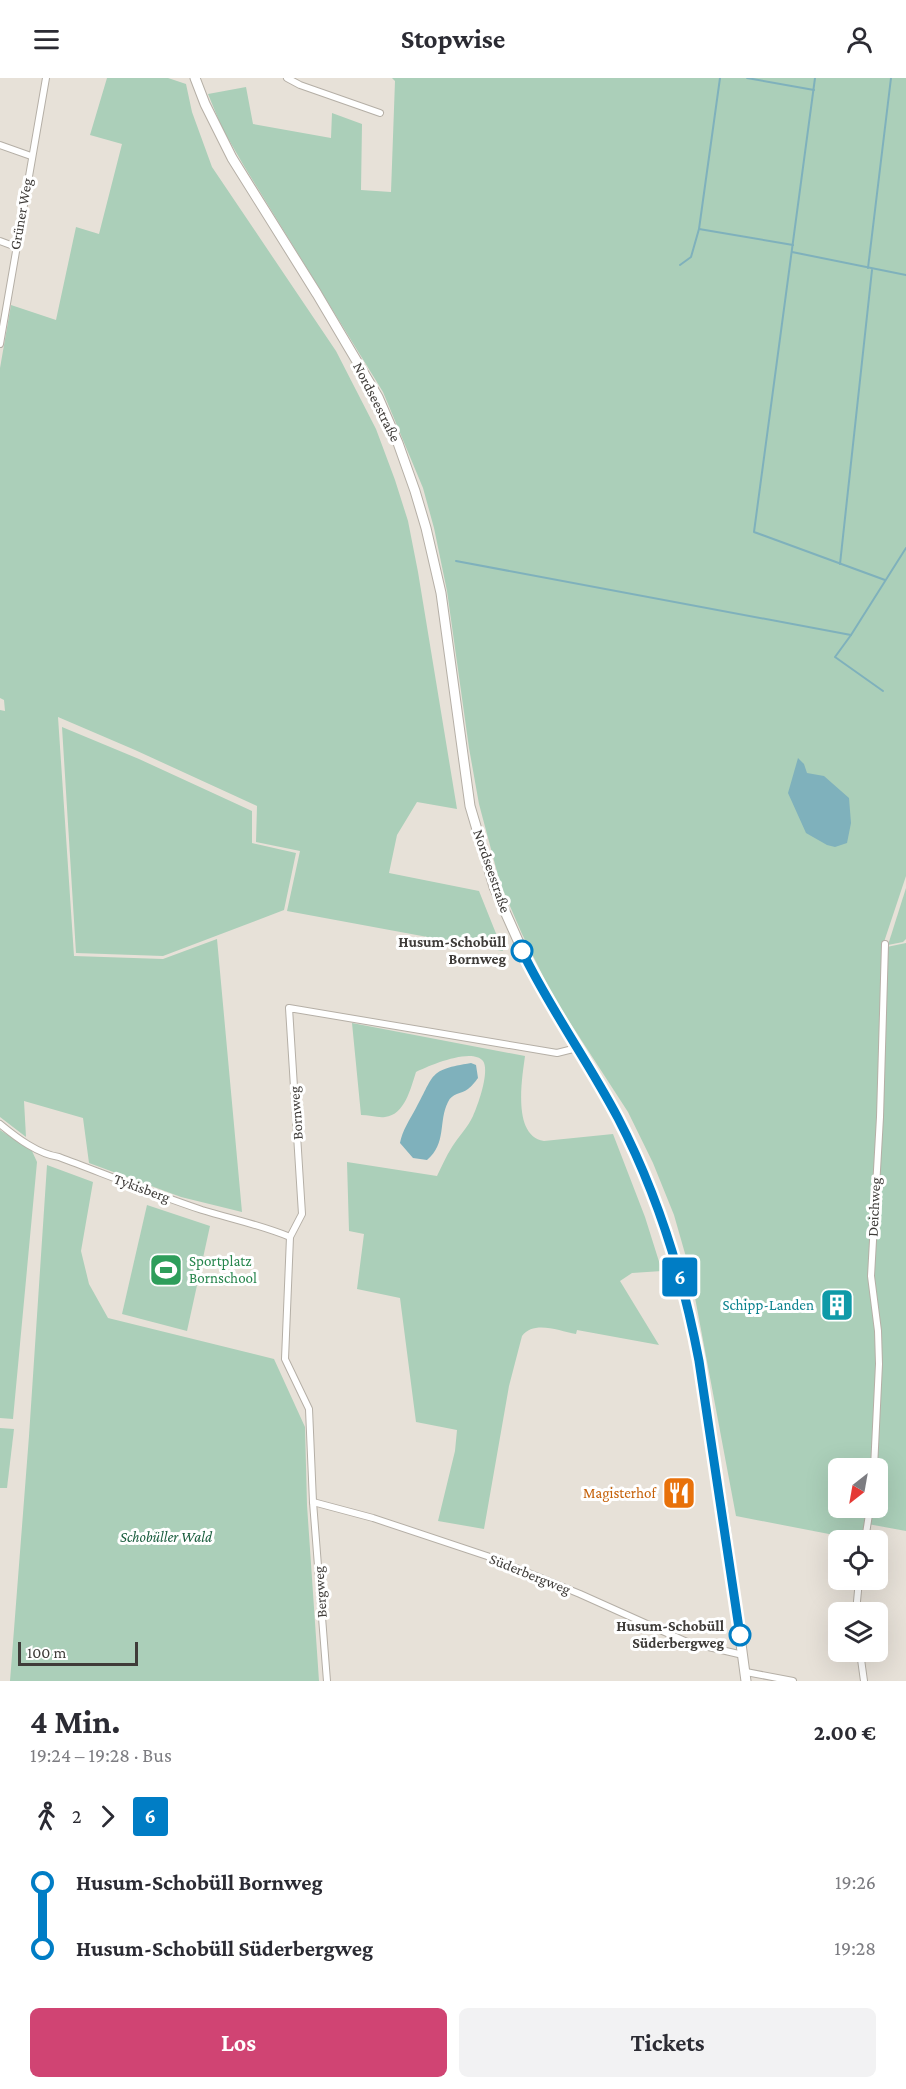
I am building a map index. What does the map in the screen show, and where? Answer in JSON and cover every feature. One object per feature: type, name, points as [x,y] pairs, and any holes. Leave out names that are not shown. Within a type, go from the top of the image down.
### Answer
[{"type":"main road","name":"Nordseestraße","points":[[195,78],[232,158],[378,397],[398,443],[426,528],[441,593],[470,806],[493,884],[528,963],[617,1117],[642,1168],[681,1278],[699,1361],[746,1677]]},
{"type":"street","name":"Grüner Weg","points":[[0,339],[46,78]]},
{"type":"street","points":[[287,78],[300,85],[380,113]]},
{"type":"street","points":[[0,145],[31,156]]},
{"type":"street","points":[[0,241],[16,247]]},
{"type":"street","name":"Deichweg","points":[[874,1458],[879,1364],[878,1331],[871,1276],[880,1117],[885,944]]},
{"type":"street","name":"Bornweg","points":[[313,1502],[309,1409],[285,1359],[290,1237],[302,1214],[289,1008],[557,1053],[577,1048]]},
{"type":"street","name":"Tykisberg","points":[[0,1124],[51,1156],[59,1157],[157,1195],[206,1211],[265,1226],[290,1237]]},
{"type":"street","name":"Süderbergweg","points":[[313,1502],[373,1518],[487,1556],[580,1594],[687,1642],[743,1655]]},
{"type":"street","name":"Bergweg","points":[[313,1502],[327,1681]]},
{"type":"street","points":[[861,1662],[864,1681]]},
{"type":"street","points":[[746,1677],[755,1672],[793,1681]]},
{"type":"green space","points":[[107,78],[168,78],[186,84],[192,112],[212,167],[336,351],[376,429],[408,521],[457,809],[417,802],[397,835],[389,873],[479,891],[503,951],[287,911],[300,851],[256,842],[257,806],[58,717],[74,956],[163,959],[217,939],[242,1212],[181,1197],[89,1163],[83,1118],[24,1101],[26,1137],[0,1117],[0,710],[5,711],[4,700],[0,698],[0,368],[11,305],[56,320],[76,227],[99,234],[122,144],[90,135]]},
{"type":"green space","points":[[392,78],[906,78],[906,876],[882,948],[906,943],[906,1531],[868,1524],[867,1530],[828,1530],[828,1534],[736,1516],[690,1271],[674,1215],[653,1163],[628,1112],[554,998],[500,883],[479,804],[447,591],[423,488],[383,392],[244,166],[222,128],[208,94],[246,87],[253,124],[331,138],[332,113],[362,124],[361,190],[391,192],[395,81]]},
{"type":"green space","points":[[62,727],[139,759],[252,811],[252,843],[296,853],[284,910],[163,956],[76,953]]},
{"type":"green space","points":[[906,888],[906,939],[903,942],[888,945]]},
{"type":"green space","points":[[352,1023],[525,1056],[521,1105],[527,1129],[534,1137],[544,1141],[613,1134],[645,1217],[662,1271],[632,1273],[620,1281],[659,1345],[577,1330],[576,1334],[547,1328],[533,1329],[522,1336],[509,1386],[484,1529],[438,1521],[455,1451],[457,1430],[416,1422],[400,1298],[357,1289],[364,1234],[349,1231],[347,1162],[437,1176],[450,1150],[473,1116],[482,1088],[485,1066],[483,1061],[477,1057],[470,1056],[450,1059],[430,1066],[416,1072],[406,1099],[398,1111],[385,1117],[361,1115]]},
{"type":"green space","points":[[0,1130],[32,1151],[37,1162],[13,1419],[0,1418]]},
{"type":"green space","name":"Schobüller Wald","points":[[47,1165],[93,1182],[81,1251],[89,1284],[108,1318],[274,1359],[305,1427],[307,1505],[319,1681],[10,1681]]},
{"type":"green space","name":"Sportplatz Bornschool","points":[[147,1205],[210,1226],[187,1331],[122,1314]]},
{"type":"green space","points":[[0,1428],[14,1429],[7,1488],[0,1488]]},
{"type":"water","points":[[798,758],[804,764],[807,773],[824,776],[849,798],[851,823],[847,843],[835,847],[806,833],[788,793]]},
{"type":"water","points":[[471,1063],[476,1065],[478,1078],[468,1089],[450,1099],[445,1110],[437,1147],[427,1160],[413,1158],[400,1143],[406,1125],[430,1081],[440,1071]]},
{"type":"waterway","points":[[680,265],[691,257],[699,229],[720,78]]},
{"type":"waterway","points":[[747,78],[814,90]]},
{"type":"waterway","points":[[815,78],[754,532],[885,580]]},
{"type":"waterway","points":[[868,268],[891,78]]},
{"type":"waterway","points":[[699,229],[793,245]]},
{"type":"waterway","points":[[792,252],[906,275]]},
{"type":"waterway","points":[[840,564],[872,270]]},
{"type":"waterway","points":[[883,691],[835,657],[906,548]]},
{"type":"waterway","points":[[456,561],[851,635]]},
{"type":"bus line","name":"6","points":[[522,951],[552,1008],[617,1117],[642,1168],[672,1249],[681,1278],[699,1361],[740,1635]]},
{"type":"place","name":"Husum-Schobüll Bornweg","points":[[522,951]]},
{"type":"place","name":"Sportplatz Bornschool","points":[[166,1270]]},
{"type":"place","name":"Schipp-Landen","points":[[837,1305]]},
{"type":"place","name":"Magisterhof","points":[[679,1493]]},
{"type":"place","name":"Husum-Schobüll Süderbergweg","points":[[740,1635]]}]
